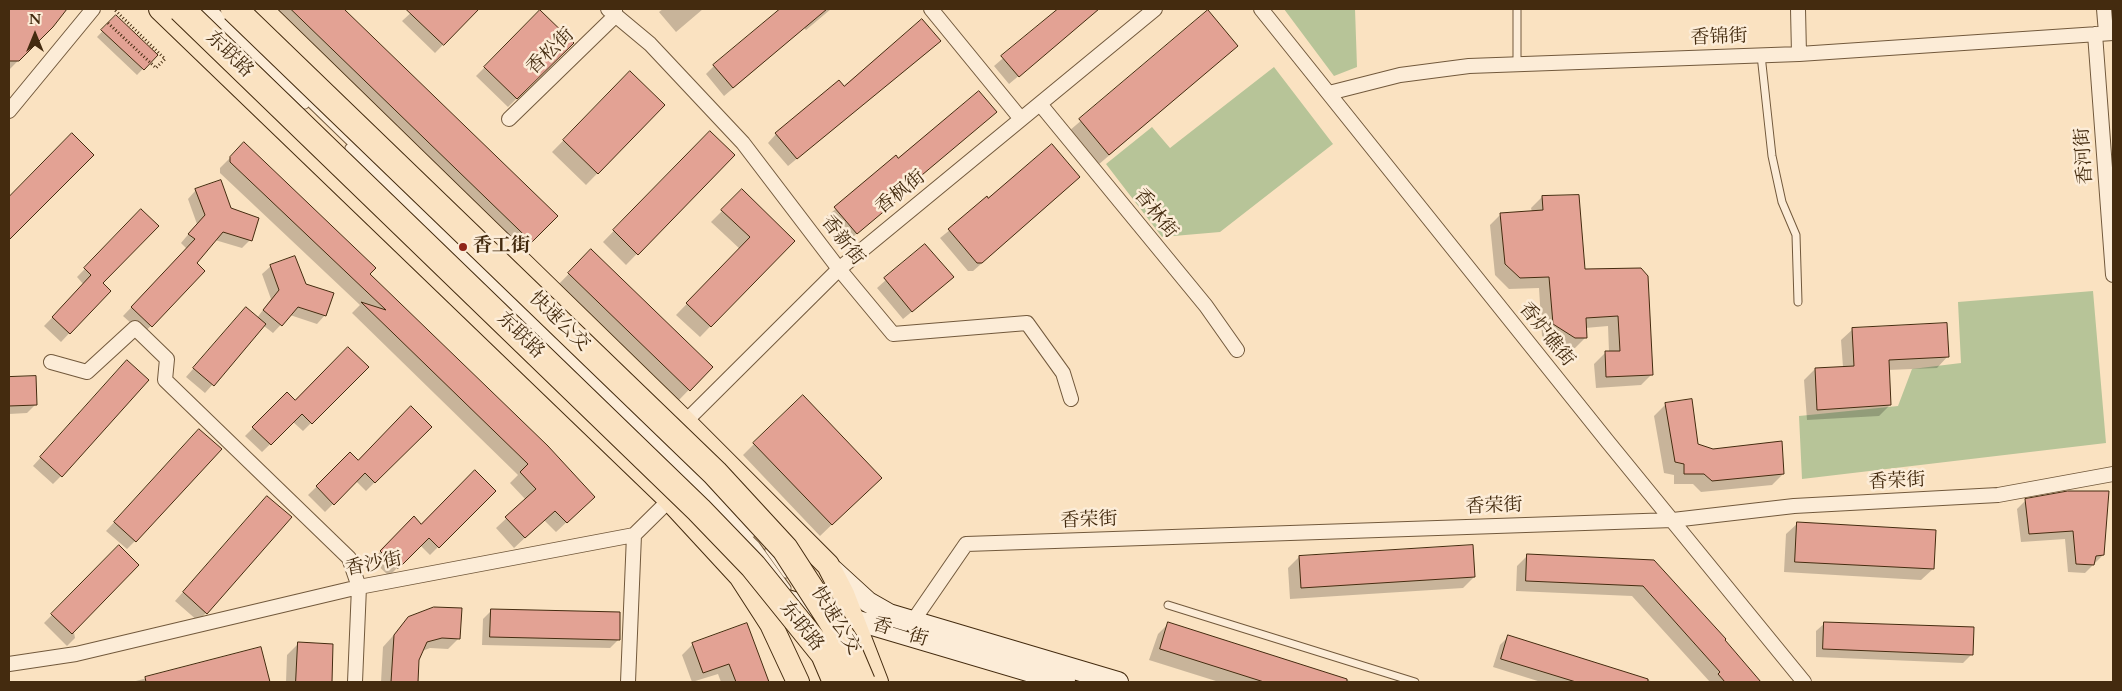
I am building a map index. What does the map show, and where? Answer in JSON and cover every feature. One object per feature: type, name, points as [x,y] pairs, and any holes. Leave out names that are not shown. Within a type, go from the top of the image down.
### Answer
[{"type":"highway","name":"东联路","points":[[182,9],[699,510],[752,566],[824,654],[836,682]]},
{"type":"highway","name":"东联路","points":[[234,9],[715,473],[785,549],[845,642],[862,682]]},
{"type":"main road","points":[[160,9],[669,500],[740,576],[771,624],[798,682]]},
{"type":"main road","points":[[261,9],[717,453],[828,565],[843,594],[877,682]]},
{"type":"street","points":[[9,112],[93,9]]},
{"type":"street","points":[[931,9],[1021,119]]},
{"type":"street","name":"香枫街","points":[[685,422],[840,269],[1155,9]]},
{"type":"street","name":"香炉礁街","points":[[1261,9],[1608,442],[1804,682]]},
{"type":"street","points":[[1798,9],[1798,54]]},
{"type":"street","name":"香河街","points":[[2104,9],[2113,275]]},
{"type":"street","name":"香松街","points":[[509,119],[612,11]]},
{"type":"street","name":"香新街","points":[[612,11],[650,44],[744,143],[840,269],[893,334],[1027,323],[1063,373],[1071,400]]},
{"type":"street","name":"香锦街","points":[[1329,93],[1400,75],[1469,66],[1798,54],[2105,34]]},
{"type":"street","name":"香林街","points":[[1040,104],[1206,306],[1237,350]]},
{"type":"street","points":[[51,362],[87,372],[135,328],[167,359],[165,380],[349,558],[359,587],[355,682]]},
{"type":"street","points":[[628,682],[634,535],[717,453]]},
{"type":"street","name":"香荣街","points":[[913,621],[966,544],[1673,520],[1794,506],[1998,495],[2113,474]]},
{"type":"street","name":"香沙街","points":[[9,664],[76,654],[359,587],[634,535]]},
{"type":"street","name":"香一街","points":[[828,565],[868,602],[890,614],[1118,682]]},
{"type":"street","name":"香一街","points":[[740,576],[764,593],[1065,682]]},
{"type":"lane","name":"快速公交","points":[[204,9],[691,477],[764,544],[803,604]]},
{"type":"lane","name":"快速公交","points":[[213,9],[691,477],[756,545],[803,604]]},
{"type":"lane","points":[[1518,9],[1518,64]]},
{"type":"lane","points":[[1761,55],[1772,156],[1782,202],[1796,235],[1798,302]]},
{"type":"lane","points":[[1168,605],[1415,682]]},
{"type":"lane","name":"快速公交","points":[[818,634],[829,650],[844,682]]},
{"type":"lane","points":[[1384,682],[1387,674]]},
{"type":"path","points":[[108,23],[156,68],[165,59],[114,9]]},
{"type":"green space","points":[[1284,9],[1355,9],[1357,67],[1334,76]]},
{"type":"green space","points":[[1274,67],[1333,144],[1220,232],[1162,237],[1106,164],[1152,127],[1170,148]]},
{"type":"green space","points":[[2093,291],[2106,443],[1802,479],[1799,416],[1898,406],[1912,369],[1961,363],[1958,302]]},
{"type":"building","points":[[9,9],[67,9],[53,27],[19,61],[9,61]]},
{"type":"building","points":[[291,9],[344,9],[558,216],[532,242]]},
{"type":"building","points":[[406,9],[479,9],[444,45]]},
{"type":"building","points":[[780,9],[827,9],[733,88],[713,65]]},
{"type":"building","points":[[1058,9],[1099,9],[1019,77],[1001,56]]},
{"type":"building","points":[[540,10],[574,43],[517,99],[484,67]]},
{"type":"building","points":[[1208,10],[1238,46],[1109,155],[1079,119]]},
{"type":"building","points":[[116,15],[158,55],[144,70],[101,30]]},
{"type":"building","points":[[922,19],[941,41],[797,159],[775,133],[839,80],[844,86]]},
{"type":"building","points":[[630,71],[665,105],[598,174],[563,140]]},
{"type":"building","points":[[979,91],[997,112],[916,180],[919,182],[857,234],[834,207],[896,155],[898,158]]},
{"type":"building","points":[[710,131],[735,155],[638,255],[613,230]]},
{"type":"building","points":[[72,133],[94,155],[9,240],[9,197]]},
{"type":"building","points":[[244,142],[376,268],[370,274],[548,446],[595,497],[567,523],[555,511],[525,538],[505,517],[536,489],[520,472],[528,464],[361,302],[386,310],[230,162],[230,157]]},
{"type":"building","points":[[1052,144],[1080,177],[982,263],[977,263],[948,229]]},
{"type":"building","points":[[221,180],[231,208],[259,218],[252,241],[223,232],[197,263],[205,271],[152,327],[131,307],[195,239],[188,234],[205,215],[195,189]]},
{"type":"building","points":[[742,189],[795,241],[711,327],[686,303],[750,237],[721,210]]},
{"type":"building","points":[[1579,195],[1585,269],[1641,268],[1648,276],[1653,375],[1606,377],[1605,351],[1620,351],[1618,316],[1586,318],[1587,338],[1575,338],[1553,324],[1549,277],[1520,278],[1505,264],[1500,213],[1543,210],[1542,196]]},
{"type":"building","points":[[141,209],[159,226],[103,283],[111,291],[70,334],[52,317],[91,275],[84,268]]},
{"type":"building","points":[[925,244],[954,277],[912,312],[884,278]]},
{"type":"building","points":[[591,249],[713,367],[690,391],[568,273]]},
{"type":"building","points":[[295,256],[306,284],[334,293],[326,316],[298,307],[282,326],[263,310],[279,290],[270,265]]},
{"type":"building","points":[[246,307],[266,324],[214,386],[193,368]]},
{"type":"building","points":[[1947,323],[1949,357],[1889,360],[1891,405],[1817,410],[1815,368],[1854,366],[1852,328]]},
{"type":"building","points":[[348,347],[369,367],[312,424],[302,414],[271,445],[252,427],[287,392],[295,400]]},
{"type":"building","points":[[127,360],[149,380],[62,477],[40,457]]},
{"type":"building","points":[[36,376],[37,405],[9,406],[9,377]]},
{"type":"building","points":[[803,395],[882,478],[832,525],[753,443]]},
{"type":"building","points":[[1692,399],[1698,444],[1713,449],[1782,441],[1784,474],[1712,481],[1704,474],[1684,474],[1684,464],[1675,462],[1665,403]]},
{"type":"building","points":[[411,406],[432,427],[375,483],[365,473],[334,505],[316,486],[350,452],[358,460]]},
{"type":"building","points":[[199,429],[222,449],[136,542],[114,522]]},
{"type":"building","points":[[475,470],[496,491],[439,548],[429,538],[398,569],[380,551],[414,516],[421,524]]},
{"type":"building","points":[[2068,491],[2109,491],[2104,555],[2096,556],[2094,565],[2076,564],[2073,531],[2029,534],[2025,499]]},
{"type":"building","points":[[267,496],[292,517],[207,614],[183,592]]},
{"type":"building","points":[[1797,522],[1936,530],[1934,569],[1795,562]]},
{"type":"building","points":[[119,545],[139,565],[72,634],[51,614]]},
{"type":"building","points":[[1473,545],[1475,577],[1301,588],[1299,556]]},
{"type":"building","points":[[1527,554],[1654,560],[1726,639],[1761,682],[1725,682],[1718,674],[1720,672],[1643,586],[1526,581]]},
{"type":"building","points":[[434,607],[462,608],[460,639],[442,638],[427,642],[419,660],[418,682],[391,682],[394,635],[408,617]]},
{"type":"building","points":[[491,609],[620,612],[620,640],[490,637]]},
{"type":"building","points":[[1168,622],[1347,679],[1347,682],[1264,682],[1160,649]]},
{"type":"building","points":[[1824,622],[1974,627],[1973,655],[1823,649]]},
{"type":"building","points":[[747,623],[769,682],[736,682],[729,664],[703,673],[692,643]]},
{"type":"building","points":[[1508,635],[1648,679],[1648,682],[1576,682],[1501,659]]},
{"type":"building","points":[[298,642],[333,644],[332,682],[296,682]]},
{"type":"building","points":[[261,647],[270,682],[146,682],[145,677]]},
{"type":"place","name":"香工街","points":[[463,247]]}]
